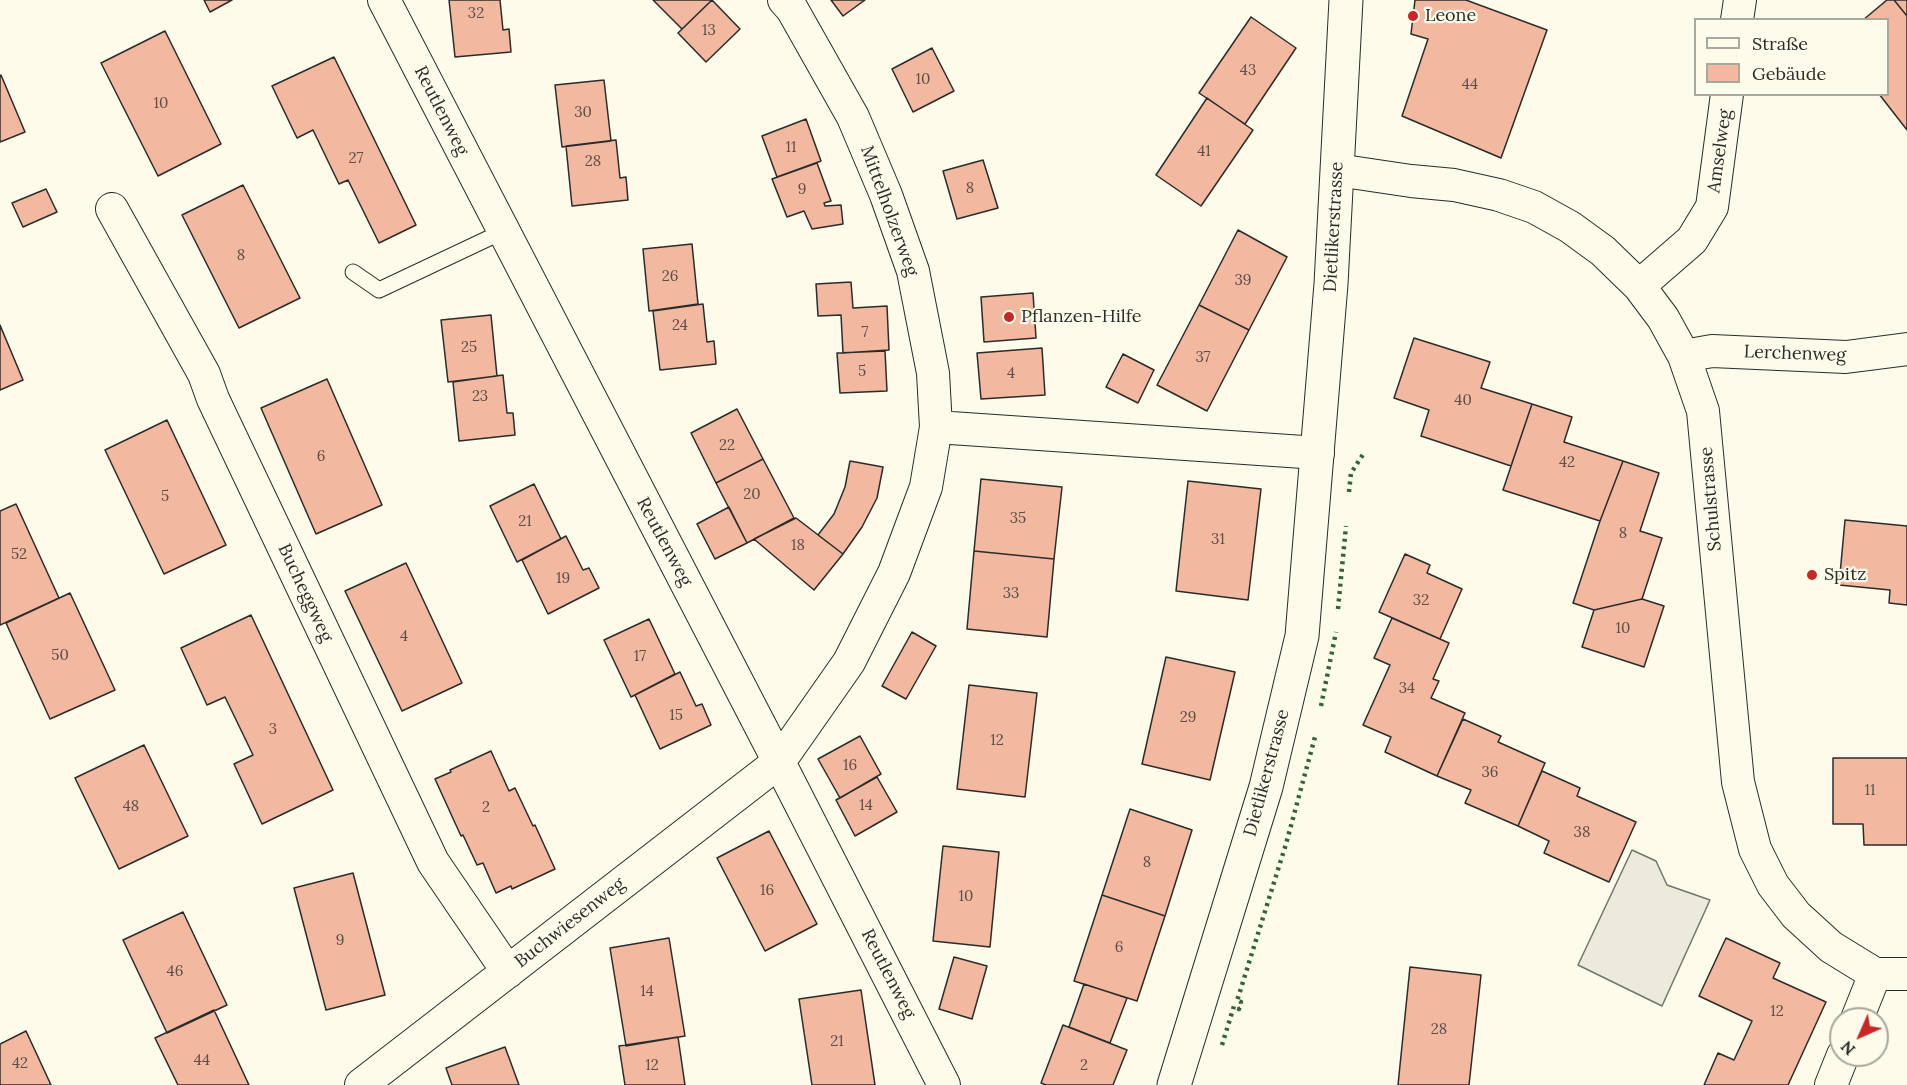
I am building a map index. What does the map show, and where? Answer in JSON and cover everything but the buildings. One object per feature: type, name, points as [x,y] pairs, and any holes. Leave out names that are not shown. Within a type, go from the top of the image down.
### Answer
[{"type":"street","name":"Reutlenweg","points":[[384,0],[779,762],[934,1079]]},
{"type":"street","name":"Mittelholzerweg","points":[[779,762],[849,662],[894,573],[926,487],[936,427],[933,373],[913,271],[902,238],[853,117],[792,9],[784,0]]},
{"type":"street","name":"Dietlikerstrasse","points":[[1174,1085],[1266,788],[1302,636],[1329,306],[1346,0]]},
{"type":"street","points":[[1737,18],[1740,0]]},
{"type":"street","name":"Amselweg","points":[[1639,286],[1692,240],[1712,207],[1727,96]]},
{"type":"street","name":"Schulstrasse","points":[[1337,170],[1454,185],[1499,195],[1534,207],[1570,227],[1603,251],[1639,286],[1663,318],[1684,356],[1703,411],[1738,782],[1755,849],[1773,885],[1796,915],[1831,947],[1875,974]]},
{"type":"street","name":"Bucheggweg","points":[[112,209],[204,374],[213,399],[433,862],[508,972]]},
{"type":"street","name":"Lerchenweg","points":[[1684,356],[1712,351],[1846,357],[1907,349]]},
{"type":"street","points":[[936,427],[1318,453]]},
{"type":"street","name":"Buchwiesenweg","points":[[361,1085],[779,762]]},
{"type":"street","points":[[1862,1007],[1875,974],[1907,974]]},
{"type":"street","points":[[1831,1085],[1838,1067]]},
{"type":"lane","points":[[353,272],[379,290],[504,231]]},
{"type":"shaded area","points":[[1632,850],[1656,861],[1667,885],[1710,900],[1662,1006],[1578,965]]},
{"type":"hedge","points":[[1349,492],[1351,473],[1364,453]]},
{"type":"hedge","points":[[1338,609],[1346,526]]},
{"type":"hedge","points":[[1321,706],[1336,632]]},
{"type":"hedge","points":[[1222,1045],[1234,1006],[1239,1009],[1241,1002],[1237,1001],[1286,844],[1315,737]]},
{"type":"place","name":"Leone","points":[[1413,16]]},
{"type":"place","name":"Pflanzen-Hilfe","points":[[1009,317]]},
{"type":"place","name":"Spitz","points":[[1812,575]]}]
